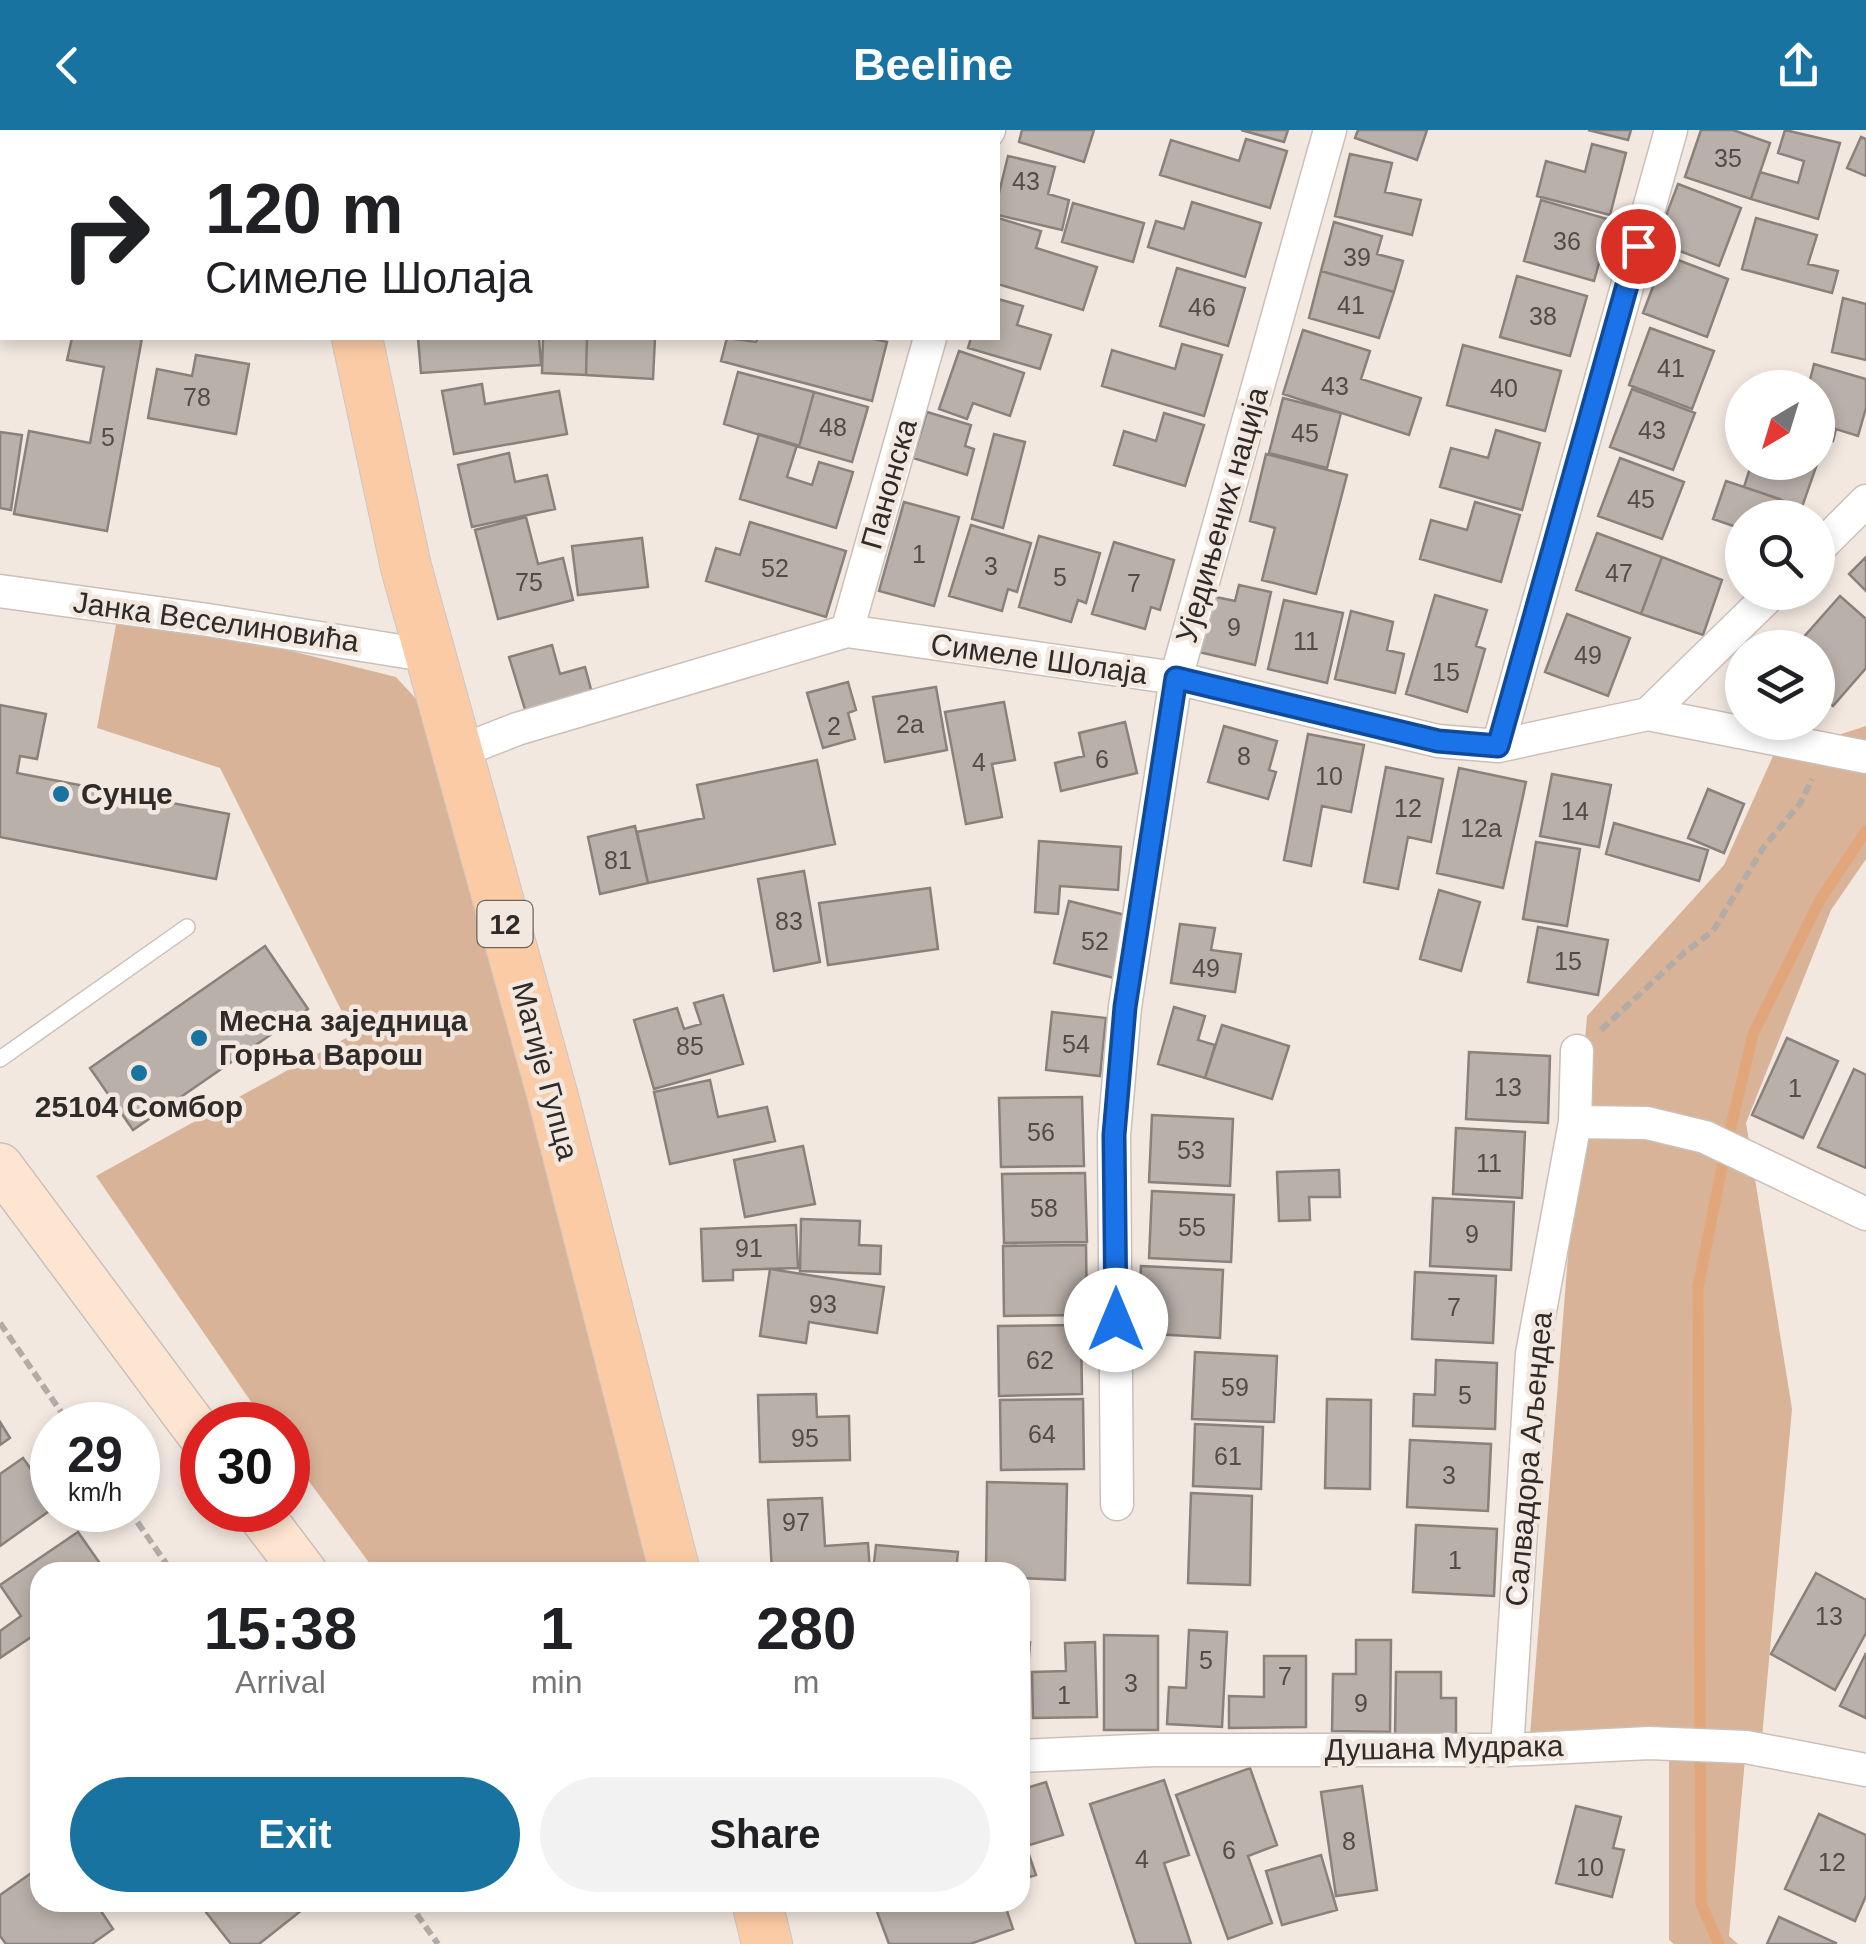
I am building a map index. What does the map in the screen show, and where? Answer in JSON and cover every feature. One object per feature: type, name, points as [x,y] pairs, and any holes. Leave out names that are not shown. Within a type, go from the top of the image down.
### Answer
[{"type":"main road","name":"Матије Гупца","points":[[356,340],[406,566],[554,1096],[672,1562]]},
{"type":"main road","points":[[5,1185],[180,1409]]},
{"type":"main road","points":[[274,1532],[296,1562]]},
{"type":"main road","points":[[759,1912],[767,1944]]},
{"type":"street","name":"Уједињених нација","points":[[1117,1504],[1114,1135],[1125,1007],[1176,678],[1330,130]]},
{"type":"street","points":[[1498,746],[1671,130]]},
{"type":"street","name":"Панонска","points":[[848,632],[929,340]]},
{"type":"street","points":[[1835,532],[1866,502]]},
{"type":"street","name":"Јанка Веселиновића","points":[[0,591],[431,656]]},
{"type":"street","points":[[1648,714],[1755,610]]},
{"type":"street","name":"Симеле Шолаја","points":[[456,752],[517,729],[848,632],[1176,678],[1438,741],[1498,746],[1648,714],[1866,757]]},
{"type":"street","name":"Салвадора Аљендеа","points":[[1507,1750],[1532,1354],[1575,1122],[1578,1051]]},
{"type":"street","points":[[1575,1122],[1646,1123],[1705,1137],[1866,1214]]},
{"type":"street","name":"Душана Мудрака","points":[[1030,1756],[1175,1750],[1507,1750],[1649,1742],[1746,1747],[1866,1770]]},
{"type":"lane","points":[[0,1059],[187,927]]},
{"type":"path","points":[[1578,1051],[1713,931],[1763,848],[1801,802],[1812,779],[1788,742]]},
{"type":"path","points":[[0,1323],[54,1402]]},
{"type":"path","points":[[144,1532],[165,1562]]},
{"type":"path","points":[[415,1912],[438,1944]]},
{"type":"shaded area","points":[[117,619],[239,638],[396,677],[429,713],[675,1562],[369,1562],[310,1483],[310,1402],[251,1402],[96,1176],[353,1034],[220,768],[97,728]]},
{"type":"shaded area","points":[[1866,726],[1866,859],[1831,910],[1746,1123],[1792,1409],[1761,1748],[1746,1748],[1729,1936],[1738,1944],[1674,1944],[1669,1940],[1669,1749],[1529,1748],[1587,1016],[1724,865],[1773,756],[1823,740],[1835,740],[1835,736]]},
{"type":"building","points":[[1022,130],[1094,130],[1084,162],[1019,142]]},
{"type":"building","points":[[1241,130],[1288,130],[1284,142]]},
{"type":"building","points":[[1358,130],[1427,130],[1417,160],[1355,138]]},
{"type":"building","points":[[1588,130],[1631,130],[1628,140]]},
{"type":"building","points":[[1701,130],[1733,130],[1770,143],[1751,199],[1685,177]]},
{"type":"building","points":[[1785,130],[1840,143],[1818,219],[1751,199],[1760,172],[1798,183],[1804,161],[1778,153]]},
{"type":"building","points":[[1861,137],[1866,139],[1866,176],[1847,168]]},
{"type":"building","points":[[1246,139],[1287,151],[1270,208],[1160,175],[1171,140],[1239,161]]},
{"type":"building","points":[[1592,144],[1626,153],[1610,215],[1537,196],[1546,161],[1585,172]]},
{"type":"building","points":[[1350,154],[1392,163],[1385,192],[1421,200],[1412,235],[1335,216]]},
{"type":"building","points":[[1008,156],[1055,167],[1048,194],[1069,200],[1062,230],[1000,215],[1000,189]]},
{"type":"building","points":[[1678,184],[1741,208],[1719,266],[1656,242]]},
{"type":"building","points":[[1541,200],[1611,220],[1594,281],[1524,261]]},
{"type":"building","points":[[1192,202],[1261,223],[1245,277],[1148,247],[1156,221],[1184,229]]},
{"type":"building","points":[[1073,203],[1144,223],[1133,262],[1062,242]]},
{"type":"building","points":[[1756,218],[1817,235],[1808,264],[1838,271],[1832,293],[1742,269]]},
{"type":"building","points":[[1000,219],[1041,231],[1036,248],[1097,267],[1083,310],[1000,285]]},
{"type":"building","points":[[1334,222],[1382,236],[1377,254],[1403,261],[1394,292],[1321,271]]},
{"type":"building","points":[[1665,255],[1728,279],[1707,337],[1643,313]]},
{"type":"building","points":[[1177,268],[1245,288],[1228,346],[1160,326]]},
{"type":"building","points":[[1321,271],[1394,292],[1379,338],[1309,318]]},
{"type":"building","points":[[1517,276],[1587,296],[1570,356],[1500,337]]},
{"type":"building","points":[[1843,298],[1866,304],[1866,360],[1832,352]]},
{"type":"building","points":[[1000,300],[1023,306],[1017,325],[1051,335],[1040,369],[968,348],[970,340],[1000,340]]},
{"type":"building","points":[[1650,328],[1714,351],[1692,409],[1629,385]]},
{"type":"building","points":[[1303,330],[1370,351],[1361,379],[1421,398],[1409,435],[1283,394]]},
{"type":"building","points":[[72,340],[142,340],[107,531],[14,514],[29,431],[90,443],[104,367],[67,360]]},
{"type":"building","points":[[418,340],[539,340],[541,365],[421,373]]},
{"type":"building","points":[[543,340],[587,340],[586,375],[542,373]]},
{"type":"building","points":[[587,340],[655,340],[653,379],[586,375]]},
{"type":"building","points":[[726,340],[887,342],[872,401],[721,361]]},
{"type":"building","points":[[1182,344],[1222,355],[1204,416],[1102,386],[1112,350],[1175,369]]},
{"type":"building","points":[[1463,345],[1561,371],[1545,431],[1447,405]]},
{"type":"building","points":[[959,351],[1024,373],[1010,416],[973,403],[967,419],[939,409]]},
{"type":"building","points":[[196,355],[249,364],[236,434],[148,418],[157,369],[192,376]]},
{"type":"building","points":[[1814,364],[1835,370],[1812,370]]},
{"type":"building","points":[[1835,370],[1866,379],[1866,408],[1858,436],[1836,429],[1835,433]]},
{"type":"building","points":[[738,372],[814,392],[799,447],[724,424]]},
{"type":"building","points":[[482,384],[485,404],[559,391],[567,434],[454,454],[442,391]]},
{"type":"building","points":[[1632,389],[1695,413],[1673,470],[1610,447]]},
{"type":"building","points":[[814,392],[868,407],[852,462],[799,447]]},
{"type":"building","points":[[1283,398],[1341,413],[1327,468],[1269,453]]},
{"type":"building","points":[[927,412],[971,425],[965,446],[974,449],[967,475],[913,458]]},
{"type":"building","points":[[1164,413],[1204,425],[1185,486],[1114,465],[1124,431],[1156,441]]},
{"type":"building","points":[[1496,430],[1540,443],[1522,510],[1440,487],[1451,448],[1488,458]]},
{"type":"building","points":[[0,432],[22,435],[11,510],[0,508]]},
{"type":"building","points":[[759,434],[797,445],[787,477],[812,485],[819,462],[853,472],[836,528],[740,499]]},
{"type":"building","points":[[994,434],[1025,442],[1003,528],[972,519]]},
{"type":"building","points":[[509,453],[515,482],[547,475],[555,509],[472,527],[458,465]]},
{"type":"building","points":[[1266,454],[1347,475],[1316,594],[1262,580],[1275,528],[1250,521]]},
{"type":"building","points":[[1620,458],[1684,482],[1662,539],[1598,516]]},
{"type":"building","points":[[1746,480],[1812,480],[1804,500],[1782,500],[1744,487]]},
{"type":"building","points":[[1726,481],[1780,499],[1725,500],[1725,523],[1713,519]]},
{"type":"building","points":[[904,502],[959,517],[934,606],[879,591]]},
{"type":"building","points":[[1475,502],[1520,515],[1501,582],[1420,559],[1431,520],[1467,530]]},
{"type":"building","points":[[526,517],[538,564],[563,558],[573,600],[498,619],[475,530]]},
{"type":"building","points":[[750,522],[846,551],[826,617],[706,581],[716,548],[740,555]]},
{"type":"building","points":[[971,525],[1031,543],[1017,592],[1008,589],[1002,611],[949,596]]},
{"type":"building","points":[[1597,533],[1662,557],[1641,614],[1576,590]]},
{"type":"building","points":[[1039,536],[1100,553],[1086,603],[1078,600],[1071,622],[1019,607]]},
{"type":"building","points":[[642,538],[648,587],[578,595],[572,546]]},
{"type":"building","points":[[1114,542],[1174,560],[1160,610],[1151,607],[1145,629],[1092,614]]},
{"type":"building","points":[[1662,557],[1722,580],[1703,635],[1641,614]]},
{"type":"building","points":[[1866,557],[1866,591],[1849,574]]},
{"type":"building","points":[[1239,585],[1271,592],[1255,665],[1199,652],[1211,596],[1235,601]]},
{"type":"building","points":[[1435,595],[1487,610],[1476,646],[1485,649],[1467,712],[1406,694]]},
{"type":"building","points":[[1840,596],[1866,619],[1866,668],[1835,704],[1835,630],[1810,630],[1828,610],[1835,610]]},
{"type":"building","points":[[1284,600],[1343,613],[1327,683],[1268,669]]},
{"type":"building","points":[[1351,611],[1393,622],[1387,650],[1404,654],[1395,693],[1335,679]]},
{"type":"building","points":[[1567,614],[1630,638],[1608,696],[1545,672]]},
{"type":"building","points":[[552,645],[560,674],[585,667],[593,697],[527,716],[509,657]]},
{"type":"building","points":[[848,682],[856,710],[848,713],[855,739],[823,748],[807,693]]},
{"type":"building","points":[[936,687],[947,750],[885,762],[873,697]]},
{"type":"building","points":[[1004,702],[1015,760],[992,764],[1002,817],[966,824],[945,712]]},
{"type":"building","name":"Сунце","points":[[0,705],[46,714],[37,759],[20,756],[17,773],[229,814],[216,879],[0,837]]},
{"type":"building","points":[[1125,722],[1137,773],[1061,791],[1055,763],[1084,756],[1079,733]]},
{"type":"building","points":[[1224,726],[1277,741],[1269,770],[1276,772],[1268,799],[1208,782]]},
{"type":"building","points":[[1308,734],[1364,745],[1351,812],[1322,806],[1311,866],[1284,860]]},
{"type":"building","points":[[817,760],[835,844],[648,883],[637,832],[704,818],[697,785]]},
{"type":"building","points":[[1386,767],[1443,779],[1431,842],[1408,837],[1398,889],[1364,882]]},
{"type":"building","points":[[1459,768],[1526,782],[1503,888],[1437,873]]},
{"type":"building","points":[[1552,774],[1611,785],[1599,847],[1540,836]]},
{"type":"building","points":[[1708,789],[1744,804],[1724,853],[1688,838]]},
{"type":"building","points":[[1614,823],[1708,850],[1699,881],[1606,854]]},
{"type":"building","points":[[635,826],[648,883],[600,894],[588,837]]},
{"type":"building","points":[[1039,841],[1121,847],[1118,890],[1060,886],[1058,914],[1035,912]]},
{"type":"building","points":[[1536,842],[1580,849],[1567,926],[1523,919]]},
{"type":"building","points":[[804,871],[820,962],[774,971],[758,879]]},
{"type":"building","points":[[930,888],[938,949],[828,965],[819,903]]},
{"type":"building","points":[[1439,890],[1480,902],[1461,971],[1420,959]]},
{"type":"building","points":[[1069,901],[1137,918],[1122,980],[1054,963]]},
{"type":"building","points":[[1180,924],[1215,928],[1211,950],[1241,954],[1235,992],[1171,983]]},
{"type":"building","points":[[1538,927],[1608,940],[1598,995],[1528,982]]},
{"type":"building","name":"Месна заједница Горња Варош","points":[[265,946],[308,1009],[133,1130],[90,1068]]},
{"type":"building","points":[[723,995],[743,1064],[654,1089],[634,1020],[677,1008],[684,1029],[701,1024],[694,1003]]},
{"type":"building","points":[[1174,1007],[1205,1016],[1198,1040],[1215,1045],[1205,1078],[1158,1064]]},
{"type":"building","points":[[1052,1012],[1106,1018],[1100,1076],[1046,1070]]},
{"type":"building","points":[[1222,1025],[1289,1046],[1272,1099],[1205,1078]]},
{"type":"building","points":[[1787,1038],[1838,1061],[1803,1138],[1752,1115]]},
{"type":"building","points":[[1469,1052],[1550,1056],[1548,1123],[1466,1119]]},
{"type":"building","points":[[1854,1069],[1866,1075],[1866,1168],[1818,1147]]},
{"type":"building","points":[[710,1080],[718,1117],[767,1107],[775,1141],[670,1164],[654,1092]]},
{"type":"building","points":[[1082,1097],[1084,1166],[1001,1167],[999,1098]]},
{"type":"building","points":[[1152,1115],[1233,1119],[1230,1186],[1149,1182]]},
{"type":"building","points":[[1456,1128],[1525,1132],[1522,1198],[1453,1194]]},
{"type":"building","points":[[803,1146],[815,1204],[745,1217],[734,1160]]},
{"type":"building","points":[[1339,1170],[1340,1197],[1309,1197],[1310,1220],[1279,1221],[1277,1172]]},
{"type":"building","points":[[1085,1173],[1087,1242],[1004,1243],[1002,1174]]},
{"type":"building","points":[[1152,1191],[1234,1195],[1231,1262],[1149,1258]]},
{"type":"building","points":[[1433,1198],[1514,1202],[1511,1270],[1430,1266]]},
{"type":"building","points":[[801,1219],[860,1221],[859,1245],[881,1246],[880,1274],[800,1271]]},
{"type":"building","points":[[796,1225],[798,1268],[733,1270],[733,1280],[703,1281],[701,1229]]},
{"type":"building","points":[[1086,1245],[1087,1315],[1004,1316],[1003,1246]]},
{"type":"building","points":[[1141,1266],[1223,1270],[1220,1338],[1138,1333]]},
{"type":"building","points":[[770,1269],[884,1287],[877,1333],[809,1322],[806,1343],[760,1336]]},
{"type":"building","points":[[1415,1272],[1496,1276],[1493,1343],[1412,1339]]},
{"type":"building","points":[[1081,1325],[1082,1394],[999,1396],[998,1326]]},
{"type":"building","points":[[1195,1352],[1277,1356],[1274,1422],[1192,1419]]},
{"type":"building","points":[[1436,1360],[1497,1363],[1495,1429],[1413,1426],[1414,1394],[1435,1395]]},
{"type":"building","points":[[816,1394],[817,1417],[849,1416],[850,1460],[760,1462],[758,1395]]},
{"type":"building","points":[[1083,1399],[1084,1469],[1001,1470],[1000,1400]]},
{"type":"building","points":[[1327,1399],[1371,1400],[1370,1489],[1325,1488]]},
{"type":"building","points":[[0,1422],[10,1438],[0,1445]]},
{"type":"building","points":[[1195,1424],[1263,1427],[1261,1489],[1193,1486]]},
{"type":"building","points":[[1410,1440],[1491,1444],[1488,1511],[1407,1507]]},
{"type":"building","points":[[23,1458],[30,1468],[30,1525],[0,1546],[0,1474]]},
{"type":"building","points":[[987,1482],[1067,1484],[1065,1580],[1030,1578],[1030,1562],[986,1562]]},
{"type":"building","points":[[1191,1493],[1252,1496],[1250,1585],[1188,1583]]},
{"type":"building","points":[[822,1498],[825,1546],[868,1543],[869,1562],[771,1562],[768,1500]]},
{"type":"building","points":[[1416,1525],[1497,1529],[1494,1596],[1413,1592]]},
{"type":"building","points":[[78,1532],[99,1562],[34,1562]]},
{"type":"building","points":[[876,1545],[958,1552],[957,1562],[874,1562]]},
{"type":"building","points":[[30,1565],[30,1638],[0,1658],[0,1631],[21,1616],[0,1585]]},
{"type":"building","points":[[1816,1573],[1866,1600],[1866,1633],[1835,1690],[1771,1654]]},
{"type":"building","points":[[1189,1630],[1227,1632],[1222,1727],[1167,1724],[1169,1687],[1186,1688]]},
{"type":"building","points":[[1104,1635],[1158,1636],[1158,1730],[1104,1730]]},
{"type":"building","points":[[1356,1640],[1391,1640],[1390,1732],[1332,1731],[1333,1674],[1356,1674]]},
{"type":"building","points":[[1095,1642],[1097,1717],[1033,1718],[1032,1672],[1066,1671],[1065,1643]]},
{"type":"building","points":[[1866,1653],[1866,1718],[1840,1706]]},
{"type":"building","points":[[1264,1656],[1306,1656],[1306,1727],[1229,1728],[1229,1696],[1264,1697]]},
{"type":"building","points":[[1396,1672],[1441,1672],[1441,1698],[1456,1698],[1456,1734],[1395,1734]]},
{"type":"building","points":[[1250,1768],[1277,1845],[1248,1856],[1272,1923],[1228,1939],[1176,1795]]},
{"type":"building","points":[[1164,1780],[1189,1855],[1164,1863],[1191,1944],[1136,1944],[1090,1804]]},
{"type":"building","points":[[1046,1782],[1063,1835],[1030,1845],[1030,1787]]},
{"type":"building","points":[[1362,1786],[1377,1890],[1336,1896],[1321,1792]]},
{"type":"building","points":[[1576,1806],[1621,1817],[1613,1848],[1624,1850],[1612,1897],[1556,1883]]},
{"type":"building","points":[[1819,1814],[1866,1835],[1866,1896],[1855,1921],[1785,1889]]},
{"type":"building","points":[[1321,1855],[1337,1910],[1282,1925],[1266,1871]]},
{"type":"building","points":[[30,1874],[30,1912],[102,1912],[113,1929],[92,1944],[6,1944],[0,1936],[0,1895]]},
{"type":"building","points":[[206,1912],[299,1912],[259,1944],[231,1944]]},
{"type":"building","points":[[877,1912],[1007,1912],[1013,1929],[970,1944],[889,1944]]},
{"type":"building","points":[[1779,1917],[1836,1943],[1836,1944],[1767,1944]]},
{"type":"waterway","points":[[1719,1944],[1701,1904],[1698,1287],[1753,1034],[1820,900],[1866,831]]},
{"type":"place","name":"Сунце","points":[[61,794]]},
{"type":"place","name":"Месна заједница Горња Варош","points":[[199,1038]]},
{"type":"place","name":"25104 Сомбор","points":[[139,1073]]},
{"type":"route","points":[[1116,1320],[1114,1135],[1125,1007],[1176,678],[1438,741],[1498,746],[1638,246]]}]
